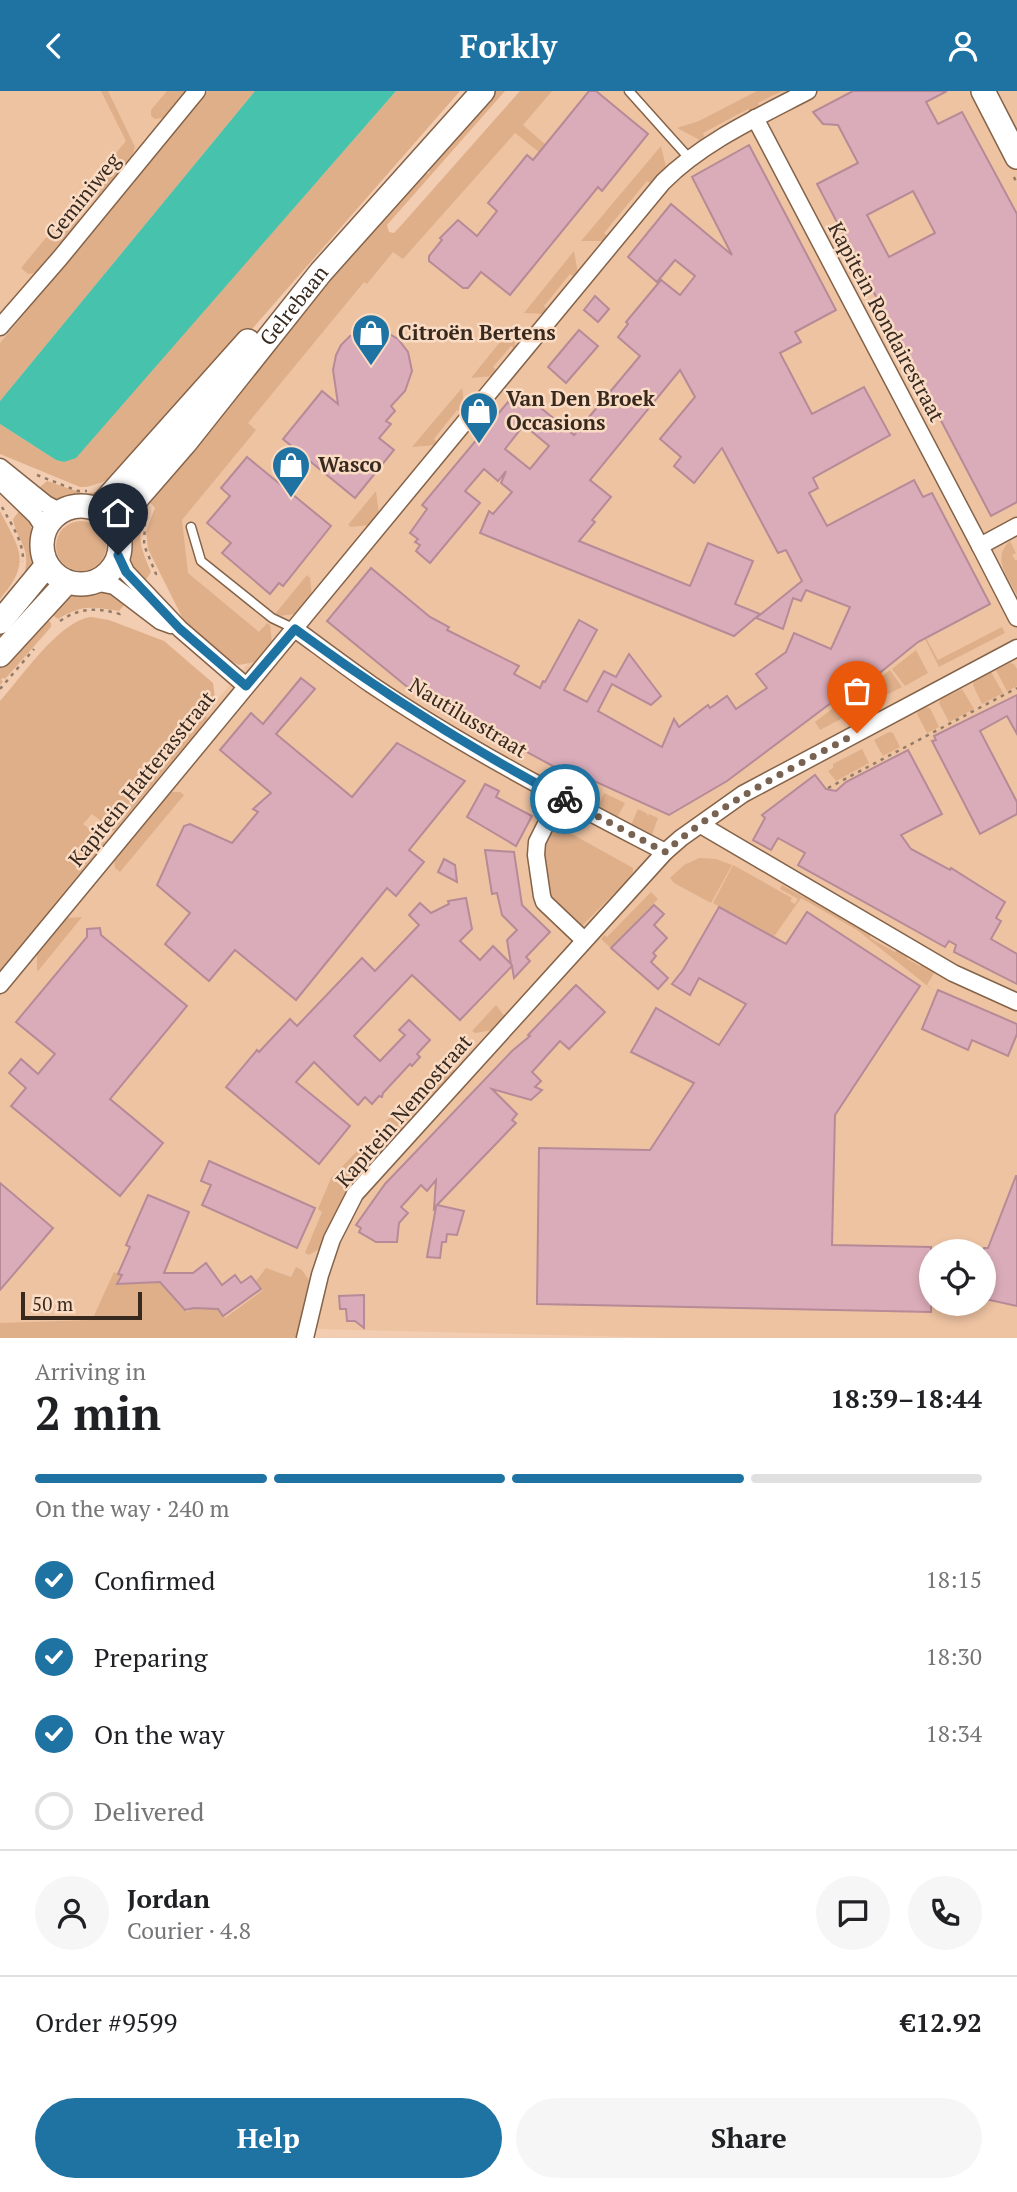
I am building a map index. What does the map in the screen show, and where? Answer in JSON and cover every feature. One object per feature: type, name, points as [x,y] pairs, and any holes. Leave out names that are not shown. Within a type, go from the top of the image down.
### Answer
[{"type":"street","name":"Geminiweg","points":[[0,327],[197,91]]},
{"type":"street","name":"Gelrebaan","points":[[97,510],[124,483],[468,91]]},
{"type":"street","name":"Gelrebaan","points":[[116,528],[321,272],[483,91]]},
{"type":"street","name":"Kapitein Hatterasstraat","points":[[0,985],[663,182],[689,158],[755,118],[808,91]]},
{"type":"street","points":[[983,91],[1017,157]]},
{"type":"street","name":"Kapitein Rondairestraat","points":[[755,118],[980,546]]},
{"type":"street","points":[[0,467],[61,512]]},
{"type":"street","points":[[0,481],[36,516],[45,530]]},
{"type":"street","points":[[94,582],[110,571],[118,555],[119,537],[108,518],[97,510],[73,507],[51,520],[45,530],[43,554],[55,575],[76,584],[94,582],[114,586],[160,621],[180,629]]},
{"type":"street","points":[[1017,526],[980,546],[1017,618]]},
{"type":"street","points":[[118,555],[126,572],[180,629],[246,686]]},
{"type":"street","points":[[0,622],[47,565]]},
{"type":"street","points":[[0,655],[67,582]]},
{"type":"street","name":"Nautilusstraat","points":[[295,629],[440,729],[665,852]]},
{"type":"street","name":"Kapitein Nemostraat","points":[[305,1338],[328,1251],[355,1194],[665,852],[743,794],[1017,648]]},
{"type":"street","points":[[560,796],[537,842],[536,855],[542,896],[544,902],[584,940]]},
{"type":"street","points":[[701,825],[953,973],[1017,1002]]},
{"type":"lane","points":[[629,91],[689,158]]},
{"type":"lane","points":[[191,527],[201,561],[272,618],[295,629]]},
{"type":"path","points":[[0,504],[23,551],[23,568]]},
{"type":"path","points":[[828,788],[1017,688]]},
{"type":"shaded area","points":[[0,91],[207,91],[0,343]]},
{"type":"shaded area","points":[[101,91],[108,91],[135,147],[132,156],[99,195],[91,195],[85,190],[126,141]]},
{"type":"shaded area","points":[[167,91],[185,91],[163,118],[155,119],[151,116],[151,110]]},
{"type":"shaded area","points":[[208,91],[255,91],[0,401],[0,343]]},
{"type":"shaded area","points":[[396,91],[460,91],[122,478],[80,487],[0,454],[0,424],[56,460],[64,462],[75,457]]},
{"type":"shaded area","points":[[486,91],[505,91],[387,225],[389,232],[394,233],[520,91],[552,91],[523,125],[545,144],[539,152],[515,133],[403,259],[393,252],[367,284],[364,282],[248,423],[256,430],[182,520],[188,573],[259,632],[267,623],[270,625],[272,643],[255,662],[239,665],[228,660],[184,621],[148,549],[146,531],[155,508],[145,497],[257,360],[424,171],[428,174],[430,172],[426,168]]},
{"type":"shaded area","points":[[546,91],[1017,91],[1017,1338],[668,1338],[92,1323],[0,1326],[0,946],[91,811],[114,822],[261,648],[184,574],[179,521],[243,423],[363,278]]},
{"type":"shaded area","points":[[757,91],[782,91],[758,103],[761,109],[751,113],[748,109],[703,133],[705,138],[700,140],[677,128],[699,121]]},
{"type":"shaded area","points":[[661,146],[666,167],[652,184],[647,181],[604,233],[608,237],[605,241],[581,241]]},
{"type":"shaded area","points":[[73,205],[78,210],[79,220],[35,273],[28,274],[21,268]]},
{"type":"shaded area","points":[[574,251],[578,274],[575,277],[570,274],[544,306],[548,310],[545,314],[524,313]]},
{"type":"shaded area","points":[[512,327],[515,329],[515,349],[511,346],[493,367],[497,371],[493,376],[471,378]]},
{"type":"shaded area","points":[[462,388],[465,410],[462,413],[457,410],[434,439],[438,443],[412,447]]},
{"type":"shaded area","points":[[47,481],[85,494],[101,491],[94,498],[60,500],[49,497],[38,489]]},
{"type":"shaded area","points":[[376,491],[379,514],[370,525],[348,525]]},
{"type":"shaded area","points":[[145,506],[147,509],[141,541],[151,572],[143,584],[133,573],[128,560],[127,531]]},
{"type":"shaded area","points":[[20,510],[32,529],[34,543],[34,566],[24,575],[25,551],[13,519]]},
{"type":"shaded area","points":[[0,511],[20,556],[16,575],[0,599]]},
{"type":"shaded area","points":[[81,521],[98,529],[106,546],[98,563],[81,571],[64,563],[56,546],[64,529]]},
{"type":"shaded area","points":[[1010,541],[1016,553],[1012,555],[1017,560],[1017,595],[1001,561],[1004,547]]},
{"type":"shaded area","points":[[307,575],[310,578],[312,596],[296,614],[275,614]]},
{"type":"shaded area","points":[[105,592],[126,603],[119,611],[88,608],[58,619],[45,610],[70,594]]},
{"type":"shaded area","points":[[41,615],[51,623],[51,627],[5,679],[1,679],[3,682],[0,685],[0,662]]},
{"type":"shaded area","points":[[91,617],[109,620],[164,641],[213,683],[215,697],[203,714],[208,718],[114,831],[92,814],[83,824],[105,842],[0,970],[0,701],[54,639],[66,628]]},
{"type":"shaded area","points":[[1002,627],[1005,633],[939,667],[924,637],[938,660]]},
{"type":"shaded area","points":[[916,650],[928,673],[905,686],[892,669]]},
{"type":"shaded area","points":[[1010,663],[1017,669],[1017,686],[1007,691],[996,670]]},
{"type":"shaded area","points":[[890,670],[902,687],[861,708],[854,699]]},
{"type":"shaded area","points":[[991,672],[1003,693],[982,704],[973,685],[974,681]]},
{"type":"shaded area","points":[[962,689],[974,709],[949,722],[939,703],[941,699]]},
{"type":"shaded area","points":[[844,700],[854,712],[820,730],[815,722]]},
{"type":"shaded area","points":[[925,707],[930,708],[939,727],[927,733],[917,714]]},
{"type":"shaded area","points":[[889,732],[893,733],[900,747],[883,756],[874,740]]},
{"type":"shaded area","points":[[862,749],[869,763],[836,781],[828,771],[833,768],[833,764]]},
{"type":"shaded area","points":[[170,792],[184,795],[120,872],[115,868],[114,860]]},
{"type":"shaded area","points":[[604,793],[625,803],[616,820],[597,809]]},
{"type":"shaded area","points":[[638,809],[648,816],[649,814],[658,818],[652,835],[645,835],[630,827]]},
{"type":"shaded area","points":[[554,824],[633,868],[628,879],[581,927],[548,897],[542,847]]},
{"type":"shaded area","points":[[699,858],[716,859],[732,865],[711,903],[674,883],[670,878],[684,865]]},
{"type":"shaded area","points":[[733,865],[792,898],[790,901],[795,904],[798,899],[780,889],[782,885],[871,934],[870,938],[895,952],[898,949],[908,954],[907,959],[920,966],[922,962],[936,970],[927,985],[934,990],[929,987],[857,930],[801,898],[773,938],[713,903]]},
{"type":"shaded area","points":[[651,892],[658,899],[611,948],[601,939],[604,935],[607,937]]},
{"type":"shaded area","points":[[82,917],[38,971],[37,953],[66,918]]},
{"type":"shaded area","points":[[496,1005],[505,1017],[493,1030],[475,1033],[472,1031]]},
{"type":"shaded area","points":[[451,1053],[454,1071],[396,1131],[386,1121]]},
{"type":"shaded area","points":[[363,1145],[375,1149],[377,1153],[342,1202],[319,1249],[309,1255],[305,1253],[322,1212],[318,1209],[331,1178]]},
{"type":"shaded area","points":[[296,1267],[302,1270],[309,1280],[297,1338],[0,1338],[0,1323],[92,1320],[114,1272],[134,1281],[162,1282],[187,1312],[193,1308],[218,1309],[225,1318],[263,1290],[256,1281],[266,1268],[291,1277]]},
{"type":"water","points":[[255,91],[396,91],[76,458],[64,462],[56,460],[0,424],[0,401]]},
{"type":"building","points":[[589,91],[596,91],[648,134],[602,191],[598,187],[510,295],[481,272],[468,288],[463,288],[429,261],[429,256],[442,240],[440,238],[458,220],[477,236],[497,211],[488,203],[527,155],[533,160]]},
{"type":"building","points":[[853,91],[947,91],[926,102],[938,124],[962,112],[1017,214],[1017,502],[991,516],[817,184],[858,163],[838,125],[823,124],[813,112]],"holes":[[[913,191],[935,233],[889,257],[867,215]]]},
{"type":"building","points":[[749,145],[836,310],[795,332],[801,342],[780,353],[812,414],[864,387],[890,435],[813,478],[818,488],[809,493],[827,526],[914,480],[923,497],[932,493],[990,604],[918,642],[851,696],[847,691],[727,781],[669,815],[581,775],[579,780],[411,690],[327,621],[371,568],[430,617],[449,627],[447,630],[519,666],[514,674],[540,688],[579,620],[597,630],[564,690],[587,702],[604,671],[616,677],[629,654],[661,696],[651,705],[612,684],[598,711],[662,747],[674,719],[679,727],[708,705],[710,708],[727,696],[736,709],[767,688],[756,674],[786,652],[794,633],[831,649],[850,607],[806,590],[801,601],[793,598],[783,629],[756,618],[802,581],[786,550],[778,553],[722,448],[694,483],[674,466],[681,457],[660,439],[695,397],[680,370],[590,480],[611,497],[579,541],[690,586],[708,543],[753,561],[735,604],[760,614],[734,636],[480,533],[489,511],[493,514],[512,492],[501,483],[506,471],[498,481],[484,469],[465,491],[480,503],[430,563],[416,551],[420,545],[415,542],[418,539],[410,533],[427,509],[422,505],[508,402],[514,408],[525,395],[574,435],[640,356],[618,337],[628,324],[626,322],[661,280],[680,295],[695,276],[675,260],[657,282],[628,257],[671,204],[732,255],[692,177]],"holes":[[[524,425],[549,446],[530,469],[505,449]]]},
{"type":"building","points":[[595,296],[609,309],[598,322],[584,310]]},
{"type":"building","points":[[367,330],[384,331],[398,339],[408,352],[412,371],[405,391],[391,406],[395,411],[386,421],[391,424],[379,438],[394,450],[355,498],[283,439],[322,391],[338,404],[333,370],[336,355],[350,336]]},
{"type":"building","points":[[579,330],[598,346],[566,383],[548,367]]},
{"type":"building","points":[[247,457],[331,526],[283,586],[279,583],[270,594],[222,553],[231,543],[207,523],[230,496],[221,488]]},
{"type":"building","points":[[301,678],[315,689],[276,734],[352,797],[397,743],[465,781],[409,850],[424,862],[396,896],[387,888],[296,1000],[235,950],[209,981],[165,944],[190,913],[157,885],[184,826],[190,824],[232,843],[258,812],[253,809],[271,793],[220,750],[251,713],[263,724]]},
{"type":"building","points":[[1017,695],[1017,734],[1007,716],[980,731],[1017,802],[1017,814],[980,834],[932,741],[936,740],[934,736]]},
{"type":"building","points":[[908,750],[942,814],[901,835],[911,849],[950,870],[951,868],[1005,902],[996,918],[1001,921],[991,939],[1017,954],[1017,984],[954,952],[956,945],[949,941],[945,947],[798,865],[805,853],[778,838],[771,850],[753,840],[765,818],[762,815],[815,775],[826,789],[836,791],[846,782]]},
{"type":"building","points":[[485,784],[499,791],[496,797],[532,816],[516,846],[467,817]]},
{"type":"building","points":[[485,850],[514,852],[522,905],[550,932],[526,957],[530,961],[514,978],[512,966],[460,1020],[412,975],[354,1036],[380,1061],[405,1035],[399,1030],[409,1020],[430,1040],[417,1054],[420,1057],[412,1066],[410,1064],[382,1097],[379,1096],[372,1104],[365,1097],[358,1105],[314,1062],[296,1082],[350,1126],[319,1164],[226,1087],[257,1050],[259,1052],[290,1019],[297,1026],[362,958],[375,971],[419,925],[409,915],[420,903],[431,913],[449,904],[448,901],[466,898],[472,929],[460,941],[480,960],[493,946],[511,964],[507,940],[517,930],[502,915],[497,893],[492,894]]},
{"type":"building","points":[[444,859],[455,865],[457,882],[438,872]]},
{"type":"building","points":[[654,905],[664,914],[654,925],[667,938],[653,953],[656,956],[651,962],[668,978],[658,989],[611,948]]},
{"type":"building","points":[[719,907],[786,944],[807,912],[920,986],[835,1115],[832,1245],[919,1247],[919,1312],[537,1304],[539,1148],[650,1150],[694,1083],[631,1052],[656,1008],[719,1045],[746,1004],[699,978],[690,995],[672,984]]},
{"type":"building","points":[[100,928],[101,935],[187,1006],[110,1099],[163,1143],[120,1196],[11,1106],[26,1088],[9,1073],[21,1059],[38,1074],[55,1054],[16,1022],[87,937],[87,929]]},
{"type":"building","points":[[576,985],[605,1012],[569,1049],[560,1041],[532,1072],[541,1081],[535,1087],[542,1090],[531,1100],[492,1089],[517,1114],[512,1120],[516,1123],[437,1205],[464,1211],[457,1235],[447,1234],[446,1242],[442,1242],[440,1258],[427,1257],[436,1207],[434,1209],[436,1180],[427,1191],[421,1185],[401,1207],[408,1213],[399,1223],[397,1242],[376,1242],[359,1232],[361,1228],[356,1225],[385,1184],[512,1051],[530,1036],[528,1035]]},
{"type":"building","points":[[938,990],[1017,1024],[1017,1034],[1008,1056],[972,1040],[968,1050],[922,1029]]},
{"type":"building","points":[[209,1161],[315,1208],[297,1248],[202,1205],[211,1185],[201,1181]]},
{"type":"building","points":[[1017,1176],[1017,1306],[996,1301],[996,1239],[992,1239]]},
{"type":"building","points":[[0,1183],[53,1228],[0,1290]]},
{"type":"building","points":[[148,1195],[189,1212],[164,1273],[193,1273],[206,1263],[222,1285],[235,1275],[241,1283],[251,1276],[261,1289],[223,1316],[218,1309],[185,1310],[160,1282],[117,1284],[122,1275],[118,1274],[130,1247],[126,1245]]},
{"type":"building","points":[[364,1295],[364,1328],[355,1321],[347,1321],[346,1309],[340,1309],[339,1296]]},
{"type":"way so far","points":[[565,799],[665,852],[743,794],[857,733]]},
{"type":"place","name":"Citroën Bertens","points":[[371,367]]},
{"type":"place","name":"Van Den Broek Occasions","points":[[479,445]]},
{"type":"place","name":"Wasco","points":[[291,499]]},
{"type":"route","points":[[118,555],[126,572],[180,629],[246,686],[295,629],[440,729],[565,799]]}]
